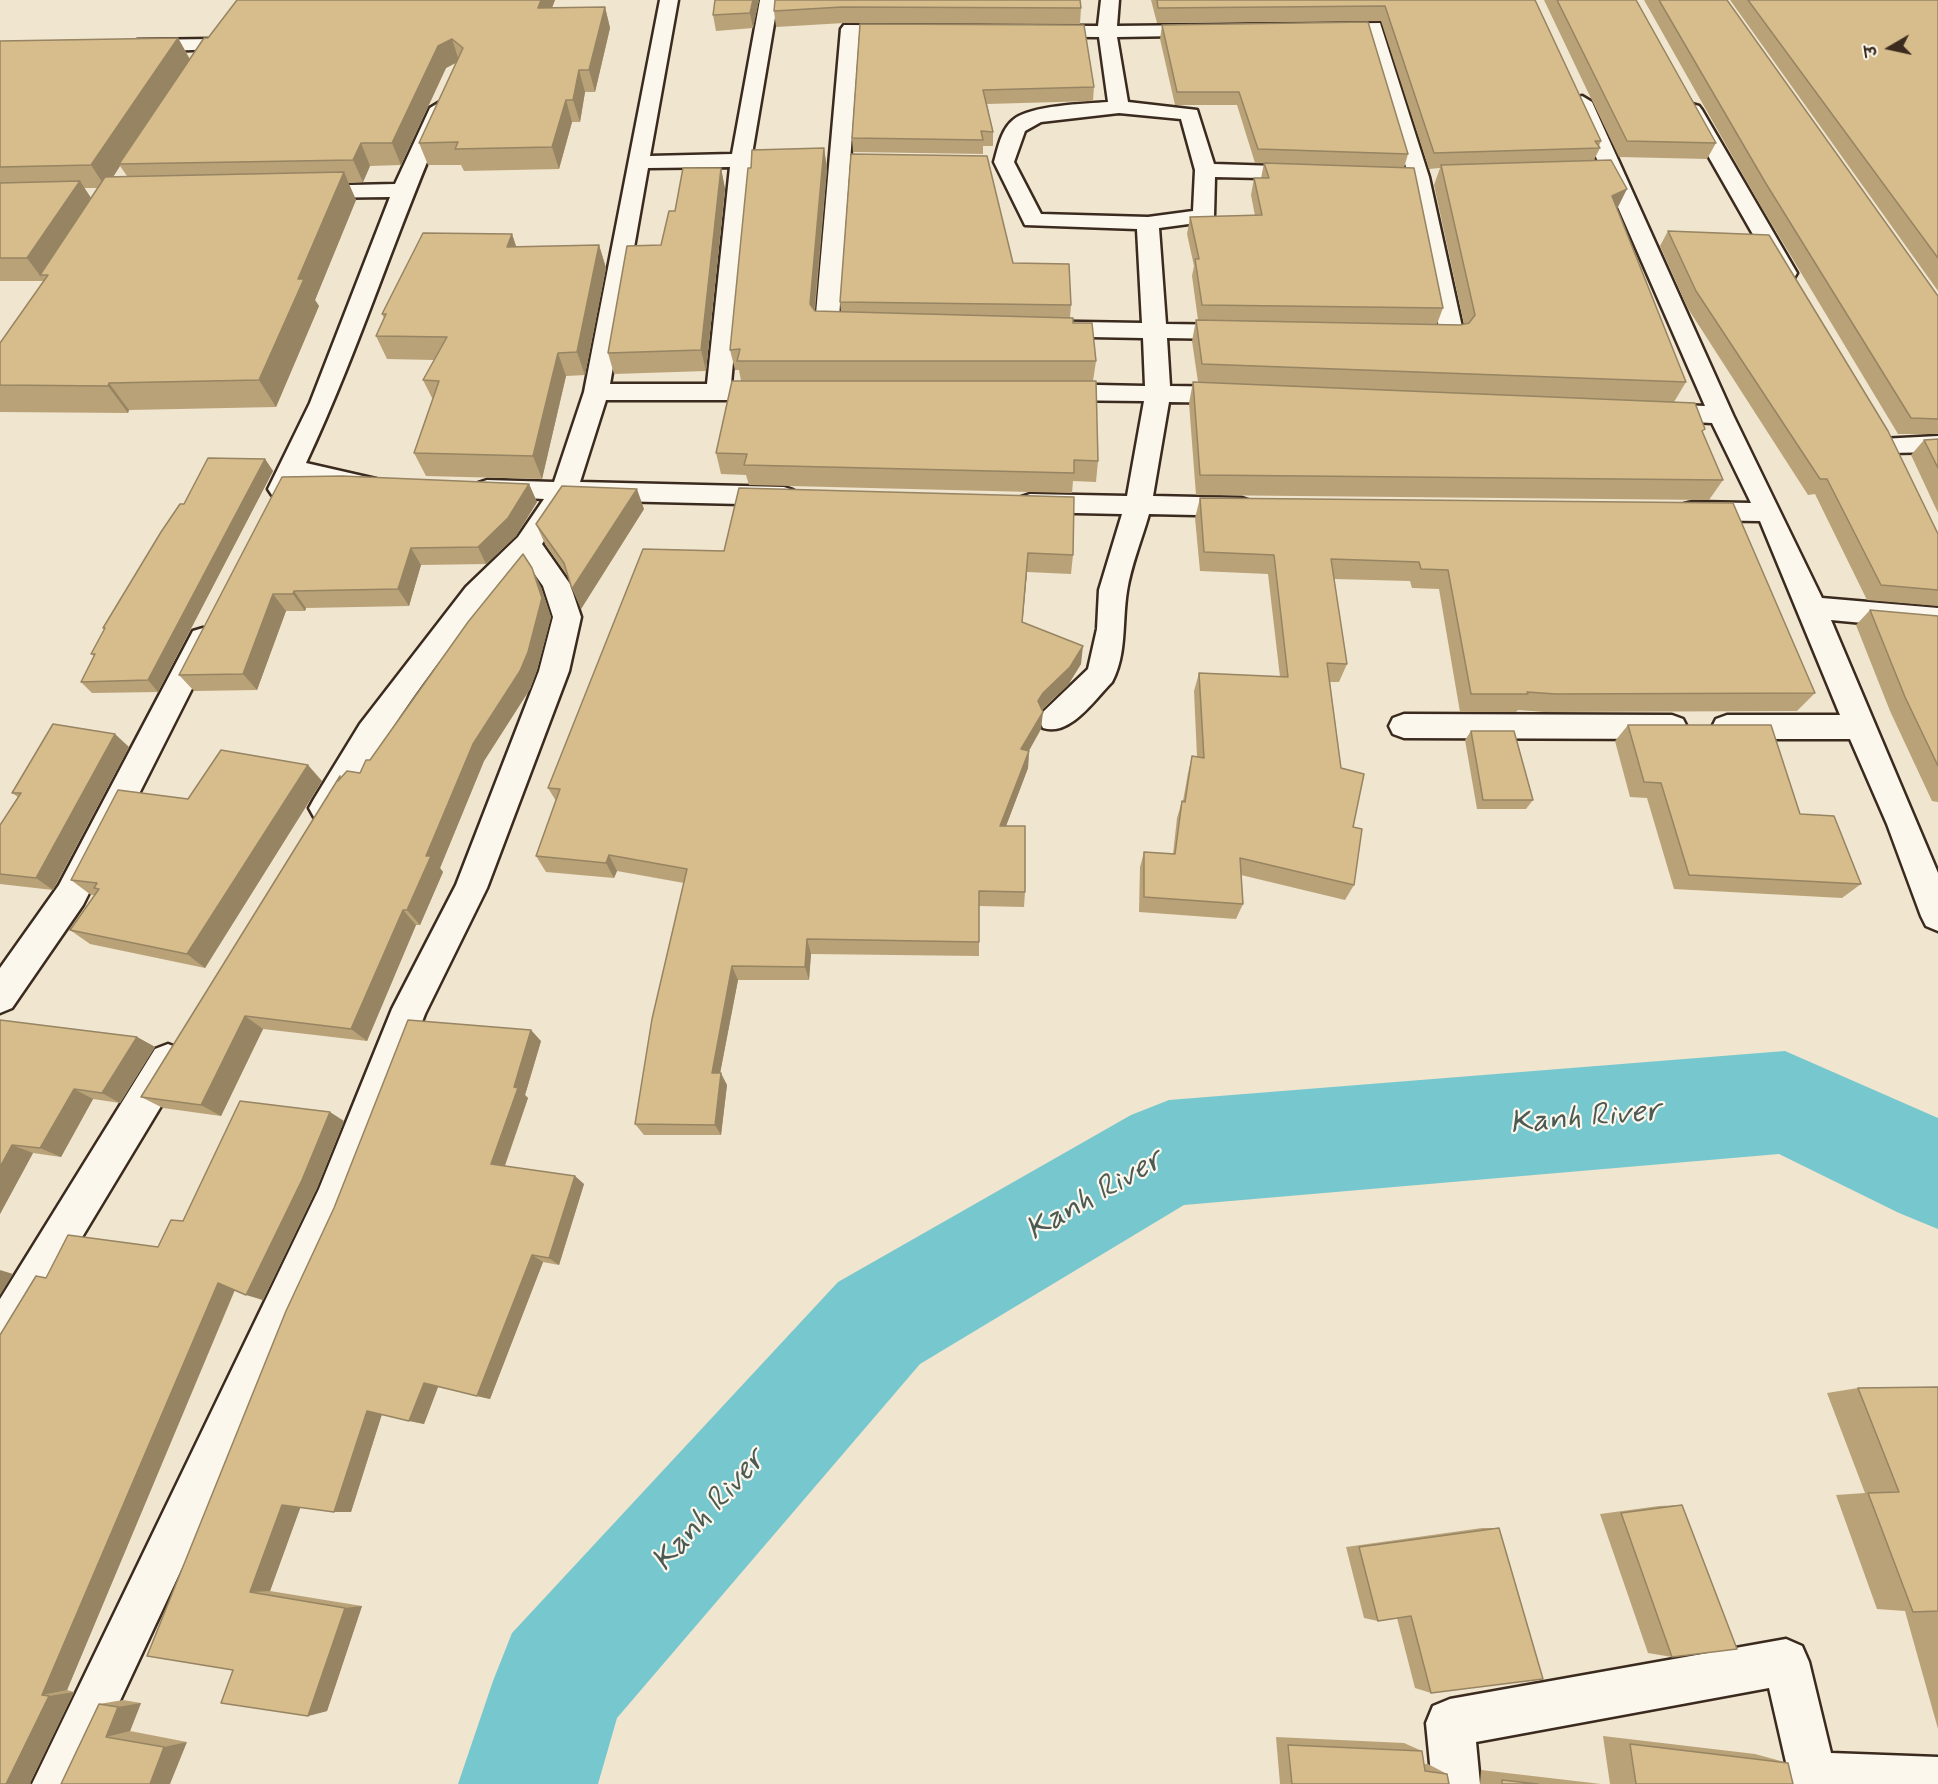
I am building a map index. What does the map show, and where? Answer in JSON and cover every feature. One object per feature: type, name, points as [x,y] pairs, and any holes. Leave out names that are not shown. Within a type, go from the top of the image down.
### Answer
[{"type":"street","points":[[310,832],[371,733],[476,594],[528,544],[564,490],[596,392],[669,0]]},
{"type":"street","points":[[718,392],[741,159],[769,0]]},
{"type":"street","points":[[1110,0],[1107,32],[1119,107]]},
{"type":"street","points":[[200,64],[225,27]]},
{"type":"street","points":[[1374,27],[1419,177],[1452,336],[827,325],[850,30],[1107,32],[1374,27]]},
{"type":"street","points":[[118,46],[213,45]]},
{"type":"street","points":[[1570,77],[1603,172],[1769,512],[1812,608],[1860,727],[1904,824],[1938,916]]},
{"type":"street","points":[[269,512],[322,403],[403,190],[449,90]]},
{"type":"street","points":[[1681,90],[1796,288]]},
{"type":"street","points":[[1119,107],[1190,114],[1205,170],[1203,216],[1148,224],[1033,220],[1005,162],[1013,133],[1022,121],[1043,116],[1119,107]]},
{"type":"street","points":[[638,162],[785,160]]},
{"type":"street","points":[[818,160],[863,161]]},
{"type":"street","points":[[981,162],[1005,162]]},
{"type":"street","points":[[1205,170],[1324,174]]},
{"type":"street","points":[[1395,177],[1442,177]]},
{"type":"street","points":[[287,193],[403,190]]},
{"type":"street","points":[[1054,720],[1102,674],[1112,629],[1113,590],[1138,506],[1158,392],[1148,224]]},
{"type":"street","points":[[596,392],[801,392]]},
{"type":"street","points":[[1027,392],[1158,392],[1254,396]]},
{"type":"street","points":[[1625,411],[1721,415]]},
{"type":"street","points":[[1889,445],[1938,444]]},
{"type":"street","points":[[291,470],[364,485],[388,486]]},
{"type":"street","points":[[458,488],[803,497]]},
{"type":"street","points":[[1006,502],[1269,507]]},
{"type":"street","points":[[1674,511],[1769,512]]},
{"type":"street","points":[[56,1784],[333,1200],[409,1009],[471,888],[554,671],[567,617],[556,584],[528,544]]},
{"type":"street","points":[[1812,608],[1938,619]]},
{"type":"street","points":[[0,997],[71,895],[214,618]]},
{"type":"street","points":[[1404,726],[1860,727]]},
{"type":"street","points":[[0,1335],[181,1040]]},
{"type":"street","points":[[1456,1784],[1450,1723],[1786,1662],[1814,1780],[1938,1781]]},
{"type":"building","points":[[237,0],[541,0],[538,8],[605,7],[589,70],[579,70],[573,100],[566,100],[552,147],[455,149],[458,142],[419,143],[463,48],[452,39],[438,46],[392,143],[361,143],[353,160],[119,164],[204,38],[208,38]]},
{"type":"building","points":[[715,0],[753,0],[750,13],[713,15]]},
{"type":"building","points":[[775,0],[1080,0],[1081,8],[842,7],[774,11]]},
{"type":"building","points":[[1157,0],[1535,0],[1601,141],[1595,141],[1600,148],[1434,153],[1385,6],[1158,8]]},
{"type":"building","points":[[1557,0],[1636,0],[1716,143],[1627,141]]},
{"type":"building","points":[[1659,0],[1727,0],[1938,296],[1938,419],[1911,418],[1765,182]]},
{"type":"building","points":[[1748,0],[1938,0],[1938,258]]},
{"type":"building","points":[[1368,22],[1408,154],[1258,149],[1239,92],[1177,92],[1162,25]]},
{"type":"building","points":[[860,24],[1084,25],[1094,87],[983,90],[993,132],[981,131],[983,140],[852,138]]},
{"type":"building","points":[[178,38],[91,165],[0,167],[0,41]]},
{"type":"building","points":[[824,148],[810,304],[815,311],[1073,318],[1073,323],[1092,323],[1096,361],[737,361],[740,349],[730,350],[748,168],[751,168],[752,150]]},
{"type":"building","points":[[851,154],[987,156],[1013,263],[1069,264],[1071,305],[840,302]]},
{"type":"building","points":[[1611,160],[1627,189],[1612,196],[1686,382],[1202,364],[1196,320],[1460,325],[1469,323],[1475,315],[1441,165]]},
{"type":"building","points":[[1264,163],[1414,168],[1443,308],[1202,305],[1195,259],[1199,259],[1190,217],[1262,215],[1254,178],[1269,178]]},
{"type":"building","points":[[683,168],[721,168],[701,350],[608,353],[627,246],[661,245],[669,211],[675,211]]},
{"type":"building","points":[[344,172],[298,279],[304,279],[259,380],[109,383],[108,386],[0,385],[0,343],[48,275],[40,275],[105,177]]},
{"type":"building","points":[[80,181],[27,258],[0,258],[0,183]]},
{"type":"building","points":[[1668,231],[1769,235],[1888,431],[1938,534],[1938,590],[1881,585],[1827,479],[1820,479],[1696,291]]},
{"type":"building","points":[[423,233],[512,234],[507,247],[599,245],[577,352],[558,353],[533,456],[414,453],[439,381],[423,380],[447,337],[376,336],[386,314],[382,314]]},
{"type":"building","points":[[732,381],[1096,381],[1098,461],[1074,460],[1074,473],[744,465],[747,454],[716,453]]},
{"type":"building","points":[[1193,382],[1695,403],[1705,429],[1702,431],[1723,480],[1200,475]]},
{"type":"building","points":[[1938,439],[1938,468],[1924,440]]},
{"type":"building","points":[[208,458],[265,459],[148,680],[81,682],[95,654],[91,654],[105,628],[103,628],[161,532],[180,504],[184,504]]},
{"type":"building","points":[[342,476],[529,484],[508,518],[478,547],[411,548],[398,589],[294,591],[293,594],[273,594],[243,674],[179,675],[282,477]]},
{"type":"building","points":[[562,486],[637,489],[572,589],[564,563],[536,524]]},
{"type":"building","points":[[739,488],[1074,497],[1073,555],[1028,553],[1022,622],[1083,646],[1070,667],[1043,693],[1038,701],[1043,712],[1021,749],[1029,751],[1000,826],[1025,826],[1025,892],[979,891],[979,942],[807,939],[805,967],[732,966],[712,1073],[721,1073],[715,1125],[635,1124],[652,1019],[687,869],[609,855],[606,863],[536,856],[560,789],[548,788],[643,549],[724,551]]},
{"type":"building","points":[[1200,498],[1733,503],[1815,693],[1556,694],[1527,692],[1528,694],[1471,694],[1448,570],[1421,569],[1419,562],[1331,559],[1347,664],[1327,663],[1341,768],[1364,774],[1353,827],[1362,829],[1354,885],[1240,858],[1243,904],[1144,897],[1144,852],[1175,854],[1182,801],[1185,802],[1192,756],[1204,758],[1199,673],[1288,677],[1274,555],[1204,552]]},
{"type":"building","points":[[523,554],[532,568],[542,598],[528,652],[520,671],[473,744],[426,856],[431,856],[407,910],[403,910],[351,1029],[245,1016],[201,1105],[141,1097],[340,776],[338,781],[347,771],[360,773],[366,760],[370,760],[468,622]]},
{"type":"building","points":[[1870,610],[1938,616],[1938,766],[1905,697]]},
{"type":"building","points":[[53,724],[115,734],[36,878],[0,874],[0,825],[21,793],[12,793]]},
{"type":"building","points":[[1628,725],[1771,725],[1800,814],[1834,816],[1861,884],[1689,875],[1661,783],[1644,782]]},
{"type":"building","points":[[1471,731],[1514,731],[1533,800],[1483,800]]},
{"type":"building","points":[[221,750],[308,765],[187,954],[70,930],[99,889],[94,888],[97,883],[71,880],[118,790],[188,799]]},
{"type":"building","points":[[0,1020],[137,1037],[102,1093],[74,1089],[40,1148],[12,1145],[0,1167]]},
{"type":"building","points":[[408,1020],[531,1030],[514,1087],[518,1088],[491,1164],[575,1176],[549,1258],[532,1255],[477,1396],[424,1383],[409,1421],[367,1411],[334,1512],[282,1505],[250,1592],[345,1608],[308,1716],[221,1703],[233,1670],[147,1656],[286,1311],[334,1208]]},
{"type":"building","points":[[240,1101],[330,1112],[302,1180],[246,1295],[218,1283],[42,1695],[49,1696],[6,1784],[0,1784],[0,1335],[36,1276],[46,1278],[68,1235],[158,1247],[171,1220],[183,1221]]},
{"type":"building","points":[[1938,1387],[1938,1611],[1913,1612],[1868,1493],[1899,1492],[1858,1388]]},
{"type":"building","points":[[1682,1505],[1737,1649],[1672,1657],[1621,1513]]},
{"type":"building","points":[[1499,1528],[1543,1679],[1431,1693],[1411,1616],[1378,1621],[1359,1547]]},
{"type":"building","points":[[99,1704],[118,1707],[106,1737],[164,1747],[150,1784],[61,1784]]},
{"type":"building","points":[[1630,1744],[1788,1763],[1793,1784],[1636,1784]]},
{"type":"building","points":[[1288,1745],[1422,1751],[1425,1771],[1447,1774],[1449,1784],[1292,1784]]},
{"type":"building","points":[[1502,1780],[1538,1784],[1502,1784]]},
{"type":"waterway","name":"Kanh River","points":[[528,1784],[560,1681],[879,1323],[1169,1153],[1785,1102],[1938,1174]]}]
